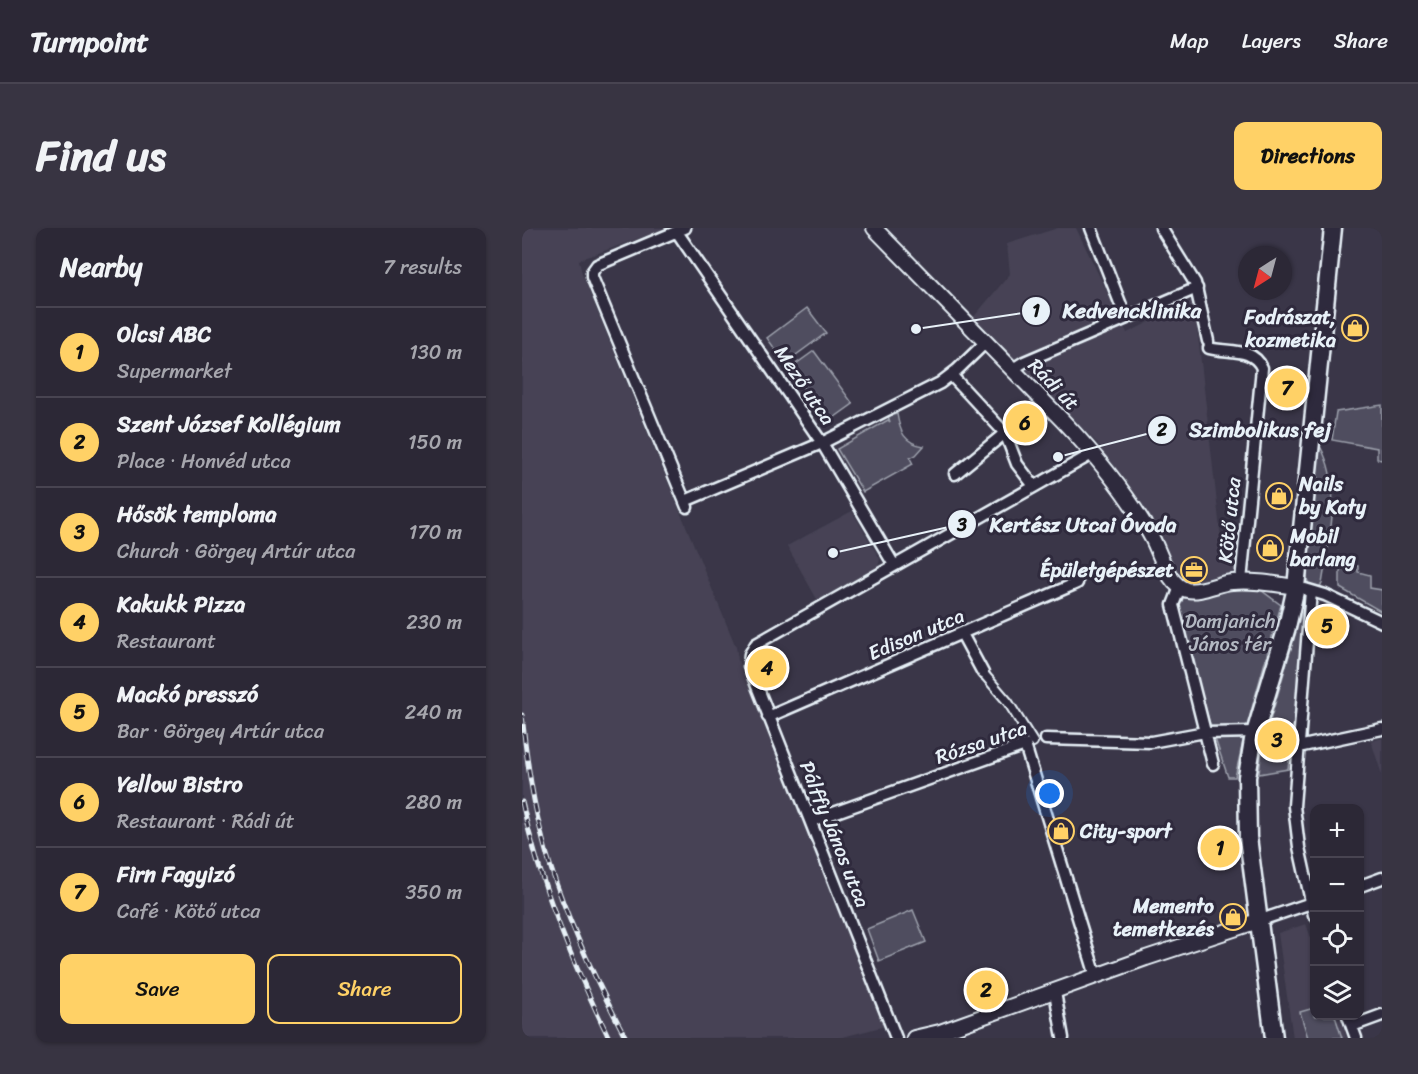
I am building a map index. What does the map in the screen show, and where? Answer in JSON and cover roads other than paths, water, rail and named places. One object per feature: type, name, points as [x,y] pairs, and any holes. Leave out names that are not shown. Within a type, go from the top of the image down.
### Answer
[{"type":"main road","points":[[1274,1038],[1246,816],[1246,777],[1256,732],[1287,627],[1304,589],[1333,228]]},
{"type":"street","name":"Rádi út","points":[[874,228],[1013,369],[1092,454],[1136,513],[1153,539],[1171,577],[1180,587]]},
{"type":"street","points":[[1091,228],[1126,318]]},
{"type":"street","name":"Kötő utca","points":[[1161,228],[1197,288],[1209,344],[1252,355],[1258,359],[1262,368],[1241,581]]},
{"type":"street","points":[[681,230],[597,265],[592,272],[592,277],[686,504],[822,443],[940,382],[951,375],[986,342]]},
{"type":"street","name":"Mező utca","points":[[681,230],[822,443],[894,565]]},
{"type":"street","points":[[1013,369],[1024,362],[1197,288]]},
{"type":"street","points":[[951,375],[1005,433],[1017,465],[1034,486]]},
{"type":"street","points":[[955,474],[1005,433]]},
{"type":"street","points":[[894,565],[1092,454]]},
{"type":"street","name":"Pálffy János utca","points":[[894,565],[756,644],[750,654],[749,666],[896,1038]]},
{"type":"street","points":[[1213,764],[1173,605],[1180,587],[1195,590],[1241,581],[1304,589],[1325,595],[1382,622]]},
{"type":"street","name":"Edison utca","points":[[768,717],[1077,583]]},
{"type":"street","points":[[1304,589],[1294,806],[1299,847],[1310,894]]},
{"type":"street","points":[[962,634],[983,674],[1008,702],[1029,744],[1096,976]]},
{"type":"street","points":[[1298,747],[1382,729]]},
{"type":"street","points":[[1206,733],[1256,732]]},
{"type":"street","name":"Rózsa utca","points":[[811,821],[1046,739],[1151,742],[1206,733]]},
{"type":"street","points":[[1364,884],[1382,878]]},
{"type":"street","points":[[914,1038],[940,1032],[1310,904]]},
{"type":"street","points":[[1055,992],[1064,1038]]},
{"type":"street","points":[[1356,1038],[1350,1021],[1382,1015]]},
{"type":"railway","points":[[522,715],[532,791],[550,865],[584,953],[626,1038]]},
{"type":"railway","points":[[522,802],[529,833],[558,923],[609,1038]]},
{"type":"place","name":"Fodrászat, kozmetika","points":[[1355,328]]},
{"type":"place","name":"Kedvencklinika","points":[[916,329]]},
{"type":"place","name":"Firn Fagyizó","points":[[1287,388]]},
{"type":"place","name":"Yellow Bistro","points":[[1025,423]]},
{"type":"place","name":"Szimbolikus fej","points":[[1058,457]]},
{"type":"place","name":"Nails by Katy","points":[[1279,496]]},
{"type":"place","name":"Mobil barlang","points":[[1270,548]]},
{"type":"place","name":"Kertész Utcai Óvoda","points":[[833,553]]},
{"type":"place","name":"Épületgépészet","points":[[1194,570]]},
{"type":"place","name":"Mackó presszó","points":[[1327,626]]},
{"type":"place","name":"Kakukk Pizza","points":[[767,668]]},
{"type":"place","name":"Hősök temploma","points":[[1277,740]]},
{"type":"place","name":"City-sport","points":[[1061,831]]},
{"type":"place","name":"Olcsi ABC","points":[[1220,848]]},
{"type":"place","name":"Memento temetkezés","points":[[1233,917]]},
{"type":"place","name":"Szent József Kollégium","points":[[986,990]]},
{"type":"park label","name":"Damjanich János tér","points":[[1230,632]]}]
